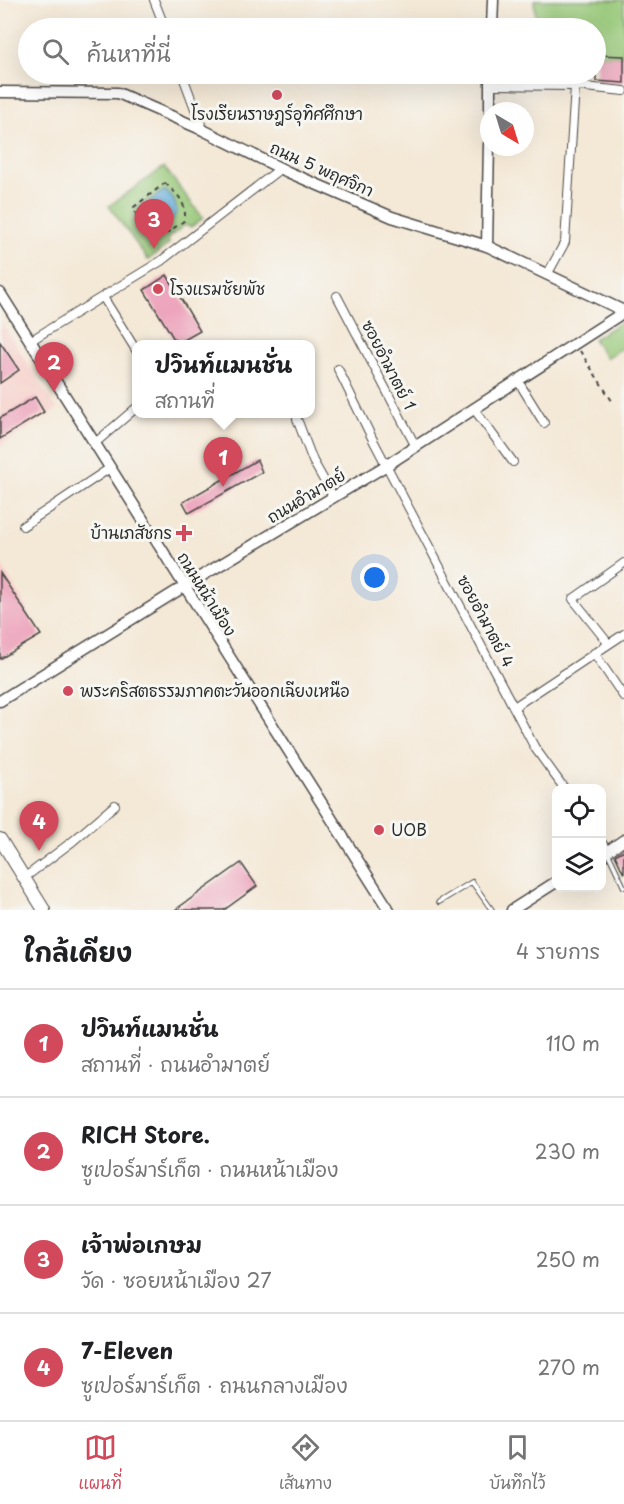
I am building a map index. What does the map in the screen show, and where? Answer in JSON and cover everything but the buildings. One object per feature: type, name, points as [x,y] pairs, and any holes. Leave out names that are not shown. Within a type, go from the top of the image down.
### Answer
[{"type":"main road","points":[[0,839],[44,910]]},
{"type":"street","points":[[154,0],[161,18]]},
{"type":"street","points":[[492,18],[493,0]]},
{"type":"street","points":[[186,84],[203,130]]},
{"type":"street","points":[[490,84],[490,102]]},
{"type":"street","points":[[551,84],[624,91]]},
{"type":"street","points":[[547,274],[565,242],[575,86]]},
{"type":"street","name":"ถนน 5 พฤศจิกา","points":[[0,92],[118,93],[392,217],[487,246],[624,312]]},
{"type":"street","points":[[487,246],[489,156]]},
{"type":"street","points":[[30,341],[161,261],[281,168]]},
{"type":"street","name":"ถนนหน้าเมือง","points":[[0,293],[389,910]]},
{"type":"street","name":"ซอยอำมาตย์ 1","points":[[337,296],[416,447]]},
{"type":"street","points":[[103,297],[132,344]]},
{"type":"street","name":"ถนนอำมาตย์","points":[[0,701],[184,586],[416,447],[624,312]]},
{"type":"street","name":"ซอยอำมาตย์ 4","points":[[338,369],[514,707],[536,748],[561,784]]},
{"type":"street","points":[[518,381],[544,423]]},
{"type":"street","points":[[474,409],[513,462]]},
{"type":"street","points":[[94,444],[132,411]]},
{"type":"street","points":[[297,419],[313,461],[334,498]]},
{"type":"street","points":[[23,526],[110,468]]},
{"type":"street","points":[[608,643],[573,599],[624,563]]},
{"type":"street","points":[[514,707],[624,634]]},
{"type":"street","points":[[594,653],[624,697]]},
{"type":"street","points":[[24,878],[73,841],[115,805]]},
{"type":"street","points":[[606,849],[624,840]]},
{"type":"street","points":[[512,910],[552,885]]},
{"type":"lane","points":[[606,855],[624,887]]},
{"type":"lane","points":[[439,902],[472,882],[492,910]]},
{"type":"path","points":[[165,183],[179,196],[186,208],[185,220],[163,236],[149,235],[138,221],[134,207],[165,183]]},
{"type":"path","points":[[575,344],[614,404]]},
{"type":"shaded area","points":[[0,321],[57,409],[0,446]]},
{"type":"shaded area","points":[[0,562],[28,610],[0,627]]},
{"type":"green space","points":[[534,0],[624,0],[624,56],[606,55],[606,18],[536,18]]},
{"type":"green space","points":[[164,167],[203,218],[191,227],[185,225],[168,238],[169,244],[148,260],[109,206]]},
{"type":"green space","points":[[624,320],[624,347],[606,358],[593,339]]},
{"type":"water","points":[[165,190],[174,200],[177,211],[172,221],[162,227],[151,222],[141,207]]},
{"type":"place","name":"โรงเรียนราษฎร์อุทิศศึกษา","points":[[277,95]]},
{"type":"place","name":"เจ้าพ่อเกษม","points":[[154,249]]},
{"type":"place","name":"โรงแรมชัยพัช","points":[[158,289]]},
{"type":"place","name":"RICH Store.","points":[[54,392]]},
{"type":"place","name":"ปวินท์แมนชั่น","points":[[223,487]]},
{"type":"place","name":"บ้านเภสัชกร","points":[[184,533]]},
{"type":"place","name":"พระคริสตธรรมภาคตะวันออกเฉียงเหนือ","points":[[68,691]]},
{"type":"place","name":"UOB","points":[[379,830]]},
{"type":"place","name":"7-Eleven","points":[[39,851]]}]
